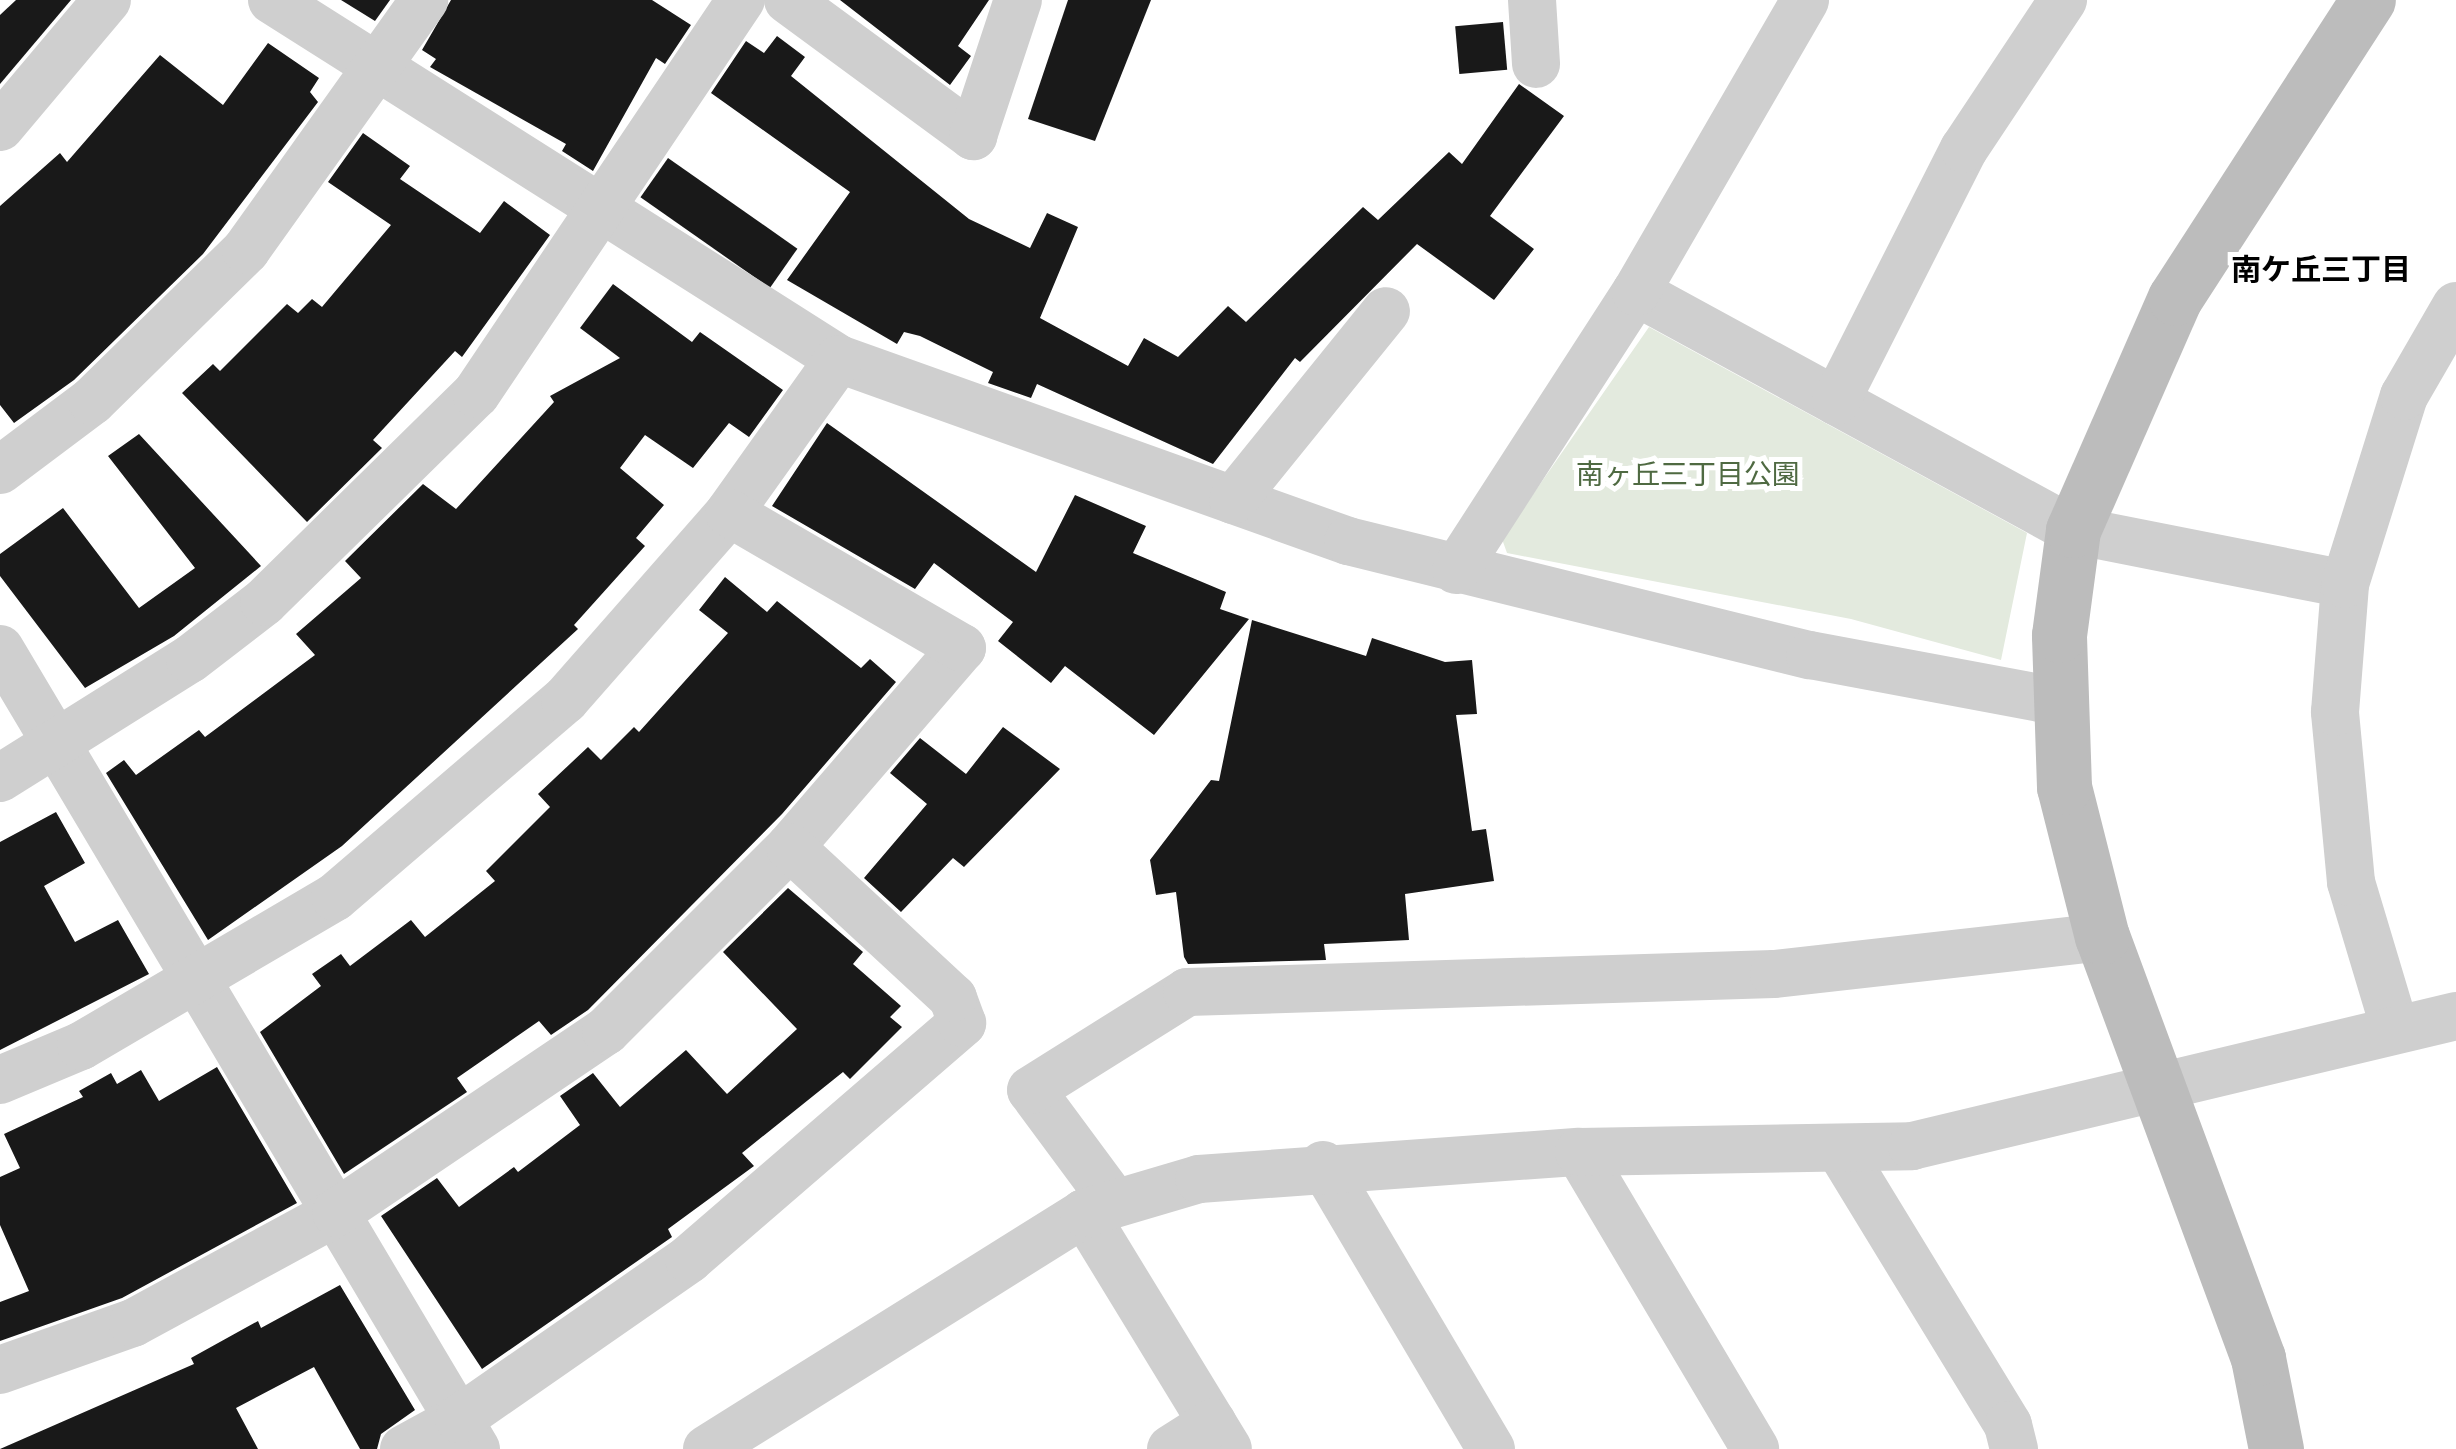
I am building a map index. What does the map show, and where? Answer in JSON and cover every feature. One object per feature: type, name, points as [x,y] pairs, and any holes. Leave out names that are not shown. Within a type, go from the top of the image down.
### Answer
[{"type":"street","points":[[0,128],[107,0]]},
{"type":"street","points":[[272,0],[839,359],[1232,500],[1456,570],[1810,655],[2056,701]]},
{"type":"street","points":[[0,470],[92,402],[246,250],[382,69],[424,0]]},
{"type":"street","points":[[0,778],[57,746],[264,602],[463,407],[740,0]]},
{"type":"street","points":[[788,0],[973,136],[1018,0]]},
{"type":"street","points":[[1532,0],[1536,64]]},
{"type":"street","points":[[1456,570],[1636,292],[1806,0]]},
{"type":"street","points":[[1836,401],[1964,149],[2063,0]]},
{"type":"street","points":[[2276,1449],[2258,1358],[2102,937],[2064,787],[2056,701],[2073,530],[2175,298],[2368,0]]},
{"type":"street","points":[[1636,292],[2073,530],[2344,584]]},
{"type":"street","points":[[2396,1029],[2350,882],[2334,712],[2344,584],[2404,396],[2456,306]]},
{"type":"street","points":[[1232,500],[1386,311]]},
{"type":"street","points":[[0,1080],[81,1046],[335,897],[564,700],[728,513],[839,359]]},
{"type":"street","points":[[0,1370],[134,1324],[336,1213],[606,1031],[790,847],[962,648],[728,513]]},
{"type":"street","points":[[0,649],[468,1434]]},
{"type":"street","points":[[404,1449],[468,1434],[688,1259],[962,1024],[952,998],[790,847]]},
{"type":"street","points":[[1172,1449],[1220,1436],[1099,1207],[1031,1090],[1187,992],[1774,974],[2102,937]]},
{"type":"street","points":[[707,1449],[1099,1207],[1199,1179],[1323,1165],[1579,1152],[1912,1146],[2158,1092],[2456,1016]]},
{"type":"street","points":[[1839,1148],[2008,1425],[2014,1449]]},
{"type":"street","points":[[1579,1152],[1755,1449]]},
{"type":"street","points":[[1323,1165],[1491,1449]]},
{"type":"green space","name":"南ヶ丘三丁目公園","points":[[1649,327],[2027,533],[2001,660],[1851,619],[1507,553],[1502,539]]},
{"type":"building","points":[[16,0],[71,0],[0,84],[0,15]]},
{"type":"building","points":[[341,0],[390,0],[375,21]]},
{"type":"building","points":[[451,0],[652,0],[691,25],[665,64],[656,58],[593,171],[562,151],[566,144],[430,67],[436,59],[422,50]]},
{"type":"building","points":[[840,0],[989,0],[958,46],[971,56],[950,85]]},
{"type":"building","points":[[1068,0],[1151,0],[1095,141],[1028,119]]},
{"type":"building","points":[[1503,22],[1507,70],[1459,74],[1455,26]]},
{"type":"building","points":[[777,36],[805,57],[791,76],[969,219],[1030,248],[1047,213],[1078,227],[1040,318],[1128,366],[1144,338],[1178,357],[1228,306],[1246,322],[1363,207],[1378,220],[1449,152],[1462,164],[1519,84],[1564,116],[1490,216],[1534,249],[1494,300],[1417,244],[1300,362],[1295,358],[1213,464],[1037,384],[1031,398],[988,383],[993,372],[920,336],[904,332],[897,344],[787,280],[850,192],[711,93],[746,41],[764,53]]},
{"type":"building","points":[[268,43],[319,78],[310,92],[318,102],[203,254],[74,380],[14,423],[0,405],[0,206],[60,153],[67,162],[160,55],[223,105]]},
{"type":"building","points":[[363,133],[410,166],[400,179],[480,233],[504,201],[550,235],[462,357],[455,351],[373,440],[382,448],[307,522],[182,393],[213,364],[220,371],[287,304],[298,313],[312,299],[322,307],[391,225],[328,182]]},
{"type":"building","points":[[668,158],[797,249],[770,288],[640,197]]},
{"type":"building","points":[[613,284],[692,342],[700,332],[783,390],[749,437],[729,423],[693,468],[645,435],[620,468],[664,505],[636,538],[645,546],[574,625],[578,629],[342,846],[208,940],[106,773],[124,760],[136,775],[199,730],[205,737],[315,655],[296,634],[361,578],[345,561],[423,484],[456,509],[554,402],[550,396],[620,358],[580,328]]},
{"type":"building","points":[[827,423],[1036,572],[1075,495],[1146,526],[1133,553],[1226,592],[1220,609],[1249,619],[1154,735],[1065,666],[1051,683],[998,641],[1013,622],[934,563],[915,589],[772,506]]},
{"type":"building","points":[[139,434],[261,566],[174,636],[85,688],[0,576],[0,554],[63,508],[139,608],[195,568],[108,456]]},
{"type":"building","points":[[725,577],[767,612],[777,601],[861,668],[870,659],[896,682],[782,814],[588,1010],[551,1035],[539,1021],[457,1078],[467,1092],[344,1174],[260,1032],[321,986],[312,974],[341,954],[350,966],[411,920],[425,937],[495,881],[486,871],[550,807],[538,794],[588,747],[601,760],[634,727],[639,732],[728,633],[699,610]]},
{"type":"building","points":[[1252,620],[1366,656],[1372,638],[1445,662],[1472,660],[1477,714],[1456,715],[1472,831],[1486,829],[1494,881],[1405,894],[1409,940],[1324,944],[1326,960],[1188,964],[1184,957],[1176,892],[1156,895],[1150,860],[1211,780],[1219,781]]},
{"type":"building","points":[[1003,727],[1060,769],[964,867],[953,858],[901,912],[864,878],[927,804],[890,773],[920,738],[966,774]]},
{"type":"building","points":[[56,812],[85,863],[44,886],[75,942],[118,920],[149,974],[0,1050],[0,842]]},
{"type":"building","points":[[788,888],[863,952],[853,964],[901,1006],[890,1017],[902,1027],[850,1079],[843,1072],[742,1153],[754,1166],[668,1229],[672,1237],[482,1369],[381,1216],[437,1178],[459,1207],[514,1167],[518,1172],[580,1125],[560,1096],[593,1073],[620,1107],[686,1050],[727,1094],[797,1029],[723,952]]},
{"type":"building","points":[[217,1067],[297,1203],[122,1298],[0,1341],[0,1302],[29,1291],[0,1225],[0,1177],[20,1168],[4,1134],[83,1097],[79,1091],[111,1073],[117,1084],[141,1070],[159,1101]]},
{"type":"building","points":[[340,1285],[415,1410],[381,1434],[377,1449],[360,1449],[314,1367],[236,1408],[258,1449],[0,1449],[194,1364],[191,1358],[258,1321],[261,1328]]},
{"type":"district","name":"南ケ丘三丁目","points":[[2321,270]]}]
